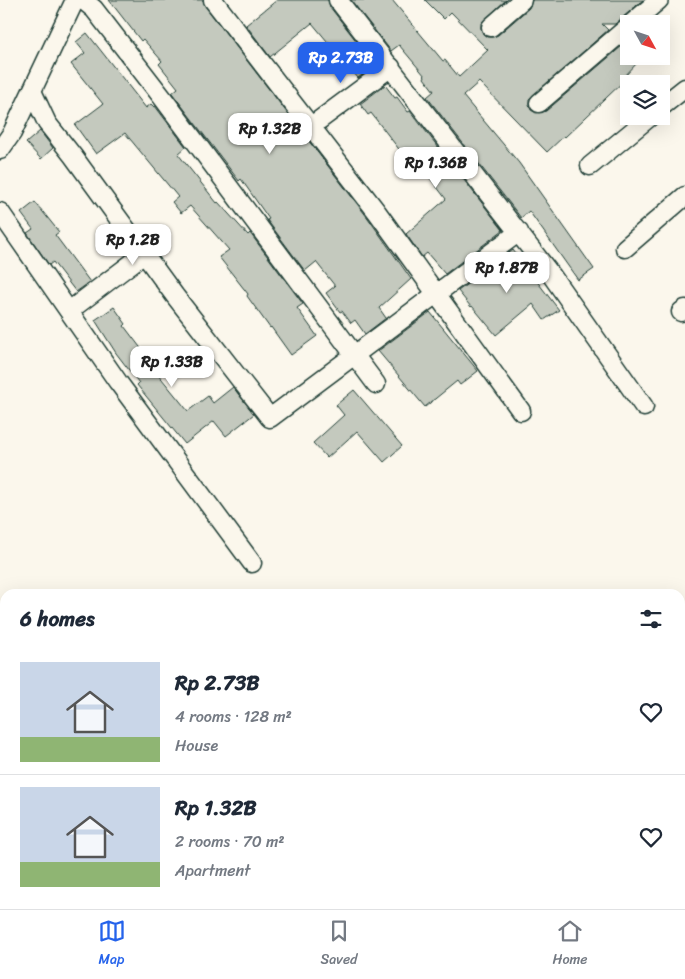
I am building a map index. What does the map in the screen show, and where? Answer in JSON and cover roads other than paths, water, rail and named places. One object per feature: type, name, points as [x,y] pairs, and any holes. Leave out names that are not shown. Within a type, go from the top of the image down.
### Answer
[{"type":"street","points":[[0,150],[12,133],[75,0]]},
{"type":"street","points":[[83,0],[94,10],[162,98],[376,384]]},
{"type":"street","points":[[213,0],[377,212],[521,411]]},
{"type":"street","points":[[338,0],[519,232],[644,407]]},
{"type":"street","points":[[490,27],[522,0]]},
{"type":"street","points":[[642,15],[659,0]]},
{"type":"street","points":[[539,103],[620,34]]},
{"type":"street","points":[[310,127],[391,67]]},
{"type":"street","points":[[670,100],[685,88]]},
{"type":"street","points":[[32,91],[47,123],[175,296],[270,418],[519,232]]},
{"type":"street","points":[[590,166],[639,125]]},
{"type":"street","points":[[625,248],[685,196]]},
{"type":"street","points":[[0,212],[118,382],[252,563]]},
{"type":"street","points":[[69,311],[144,254]]}]
